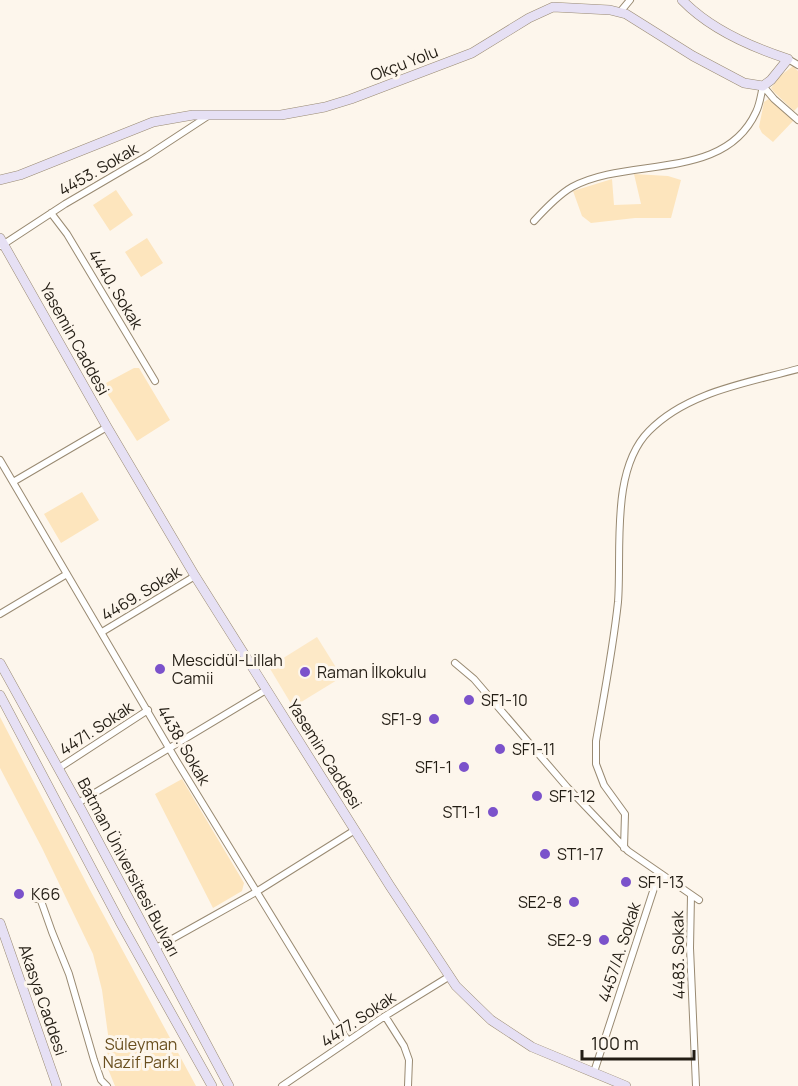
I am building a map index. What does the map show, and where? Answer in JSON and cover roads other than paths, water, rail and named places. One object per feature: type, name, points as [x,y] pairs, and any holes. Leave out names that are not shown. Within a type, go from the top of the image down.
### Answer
[{"type":"street","points":[[620,12],[630,0]]},
{"type":"street","points":[[682,0],[724,31],[798,64]]},
{"type":"street","name":"Okçu Yolu","points":[[0,180],[20,175],[153,122],[193,115],[280,115],[325,107],[351,99],[472,53],[529,18],[553,7],[626,14],[693,56],[744,82],[764,86]]},
{"type":"street","points":[[788,59],[798,59]]},
{"type":"street","points":[[534,220],[571,187],[596,177],[629,169],[679,164],[732,144],[757,111],[764,86],[788,59]]},
{"type":"street","points":[[764,86],[774,99],[798,120]]},
{"type":"street","name":"4453. Sokak","points":[[1,243],[147,156],[210,115]]},
{"type":"street","name":"4440. Sokak","points":[[51,213],[67,234],[154,381]]},
{"type":"street","name":"Yasemin Caddesi","points":[[1,243],[195,576],[456,986],[491,1020],[532,1047],[626,1086]]},
{"type":"street","points":[[624,848],[625,814],[604,785],[596,764],[596,741],[618,601],[622,493],[636,448],[649,431],[685,405],[723,390],[798,369]]},
{"type":"street","points":[[13,482],[107,427]]},
{"type":"street","name":"4438. Sokak","points":[[0,460],[256,892],[348,1041]]},
{"type":"street","points":[[0,614],[67,574]]},
{"type":"street","name":"4469. Sokak","points":[[102,632],[195,576]]},
{"type":"street","name":"Batman Üniversitesi Bulvarı","points":[[0,663],[78,803],[229,1086]]},
{"type":"street","points":[[455,663],[474,678],[567,787],[624,848],[699,900]]},
{"type":"street","points":[[78,803],[266,690]]},
{"type":"street","points":[[0,695],[120,922],[212,1086]]},
{"type":"street","name":"4471. Sokak","points":[[59,768],[148,710]]},
{"type":"street","points":[[156,948],[256,892],[355,830]]},
{"type":"street","name":"4457/A. Sokak","points":[[594,1072],[659,873]]},
{"type":"street","name":"4483. Sokak","points":[[691,895],[690,948],[696,1086]]},
{"type":"street","points":[[34,899],[40,898],[69,974],[94,1060],[107,1086]]},
{"type":"street","name":"Akasya Caddesi","points":[[0,923],[57,1086]]},
{"type":"street","name":"4477. Sokak","points":[[282,1086],[385,1016],[450,976]]},
{"type":"street","points":[[385,1016],[404,1046],[409,1060],[408,1086]]},
{"type":"place","name":"Mescidül-Lillah Camii","points":[[160,669]]},
{"type":"place","name":"Raman İlkokulu","points":[[305,672]]},
{"type":"place","name":"SF1-10","points":[[469,700]]},
{"type":"place","name":"SF1-9","points":[[434,719]]},
{"type":"place","name":"SF1-11","points":[[500,749]]},
{"type":"place","name":"SF1-1","points":[[464,767]]},
{"type":"place","name":"SF1-12","points":[[537,796]]},
{"type":"place","name":"ST1-1","points":[[493,812]]},
{"type":"place","name":"ST1-17","points":[[545,854]]},
{"type":"place","name":"SF1-13","points":[[626,882]]},
{"type":"place","name":"K66","points":[[19,894]]},
{"type":"place","name":"SE2-8","points":[[574,902]]},
{"type":"place","name":"SE2-9","points":[[604,940]]},
{"type":"park label","name":"Süleyman Nazif Parkı","points":[[141,1053]]}]
